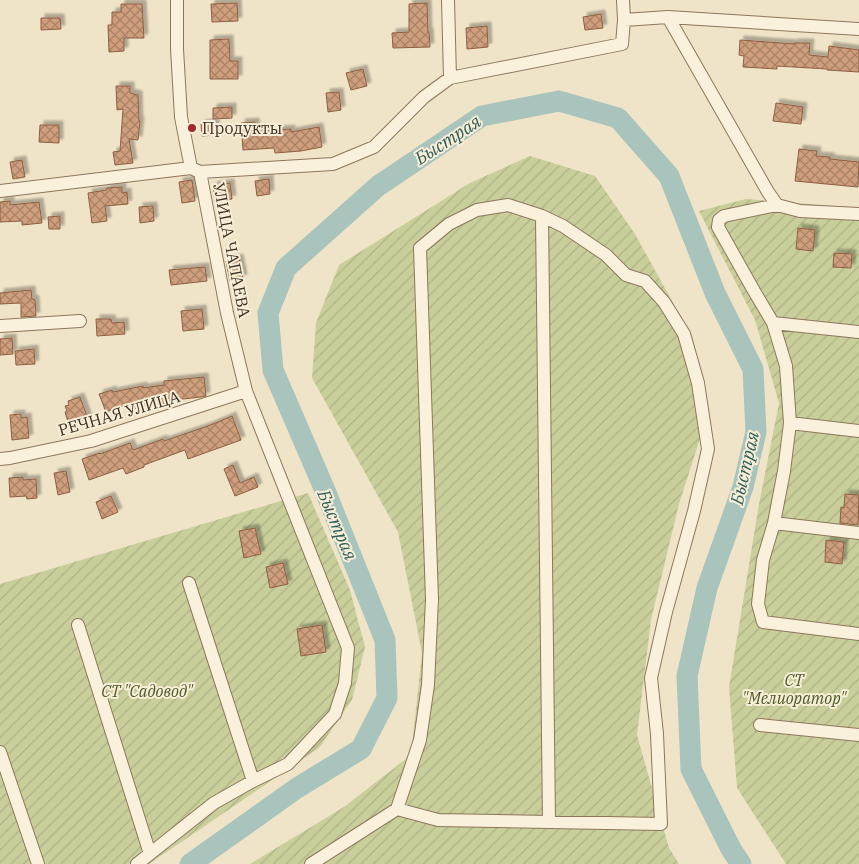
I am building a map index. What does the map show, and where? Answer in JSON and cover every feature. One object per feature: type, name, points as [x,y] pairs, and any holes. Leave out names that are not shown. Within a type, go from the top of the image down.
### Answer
[{"type":"street","name":"УЛИЦА ЧАПАЕВА","points":[[137,864],[214,803],[288,764],[335,714],[344,683],[348,648],[246,391],[181,117],[177,49],[177,0]]},
{"type":"street","points":[[448,0],[450,78]]},
{"type":"street","points":[[0,191],[195,170],[333,164],[374,147],[424,97],[450,78],[622,44],[623,0]]},
{"type":"street","points":[[624,20],[668,18],[859,29]]},
{"type":"street","points":[[668,18],[777,205]]},
{"type":"street","points":[[311,864],[397,809],[420,740],[428,685],[432,599],[420,248],[449,224],[477,210],[508,205],[542,216],[564,226],[606,255],[626,275],[645,281],[664,302],[684,334],[698,383],[708,449],[651,678],[657,734],[661,824],[438,820],[397,809]]},
{"type":"street","points":[[859,214],[800,211],[777,205],[724,216],[719,220],[718,227],[773,323],[786,366],[790,423],[784,471],[774,523],[763,560],[758,604],[762,622],[859,634]]},
{"type":"street","points":[[542,216],[549,822]]},
{"type":"street","points":[[0,326],[80,321]]},
{"type":"street","points":[[773,323],[859,332]]},
{"type":"street","name":"РЕЧНАЯ УЛИЦА","points":[[0,459],[91,441],[246,391]]},
{"type":"street","points":[[790,423],[859,431]]},
{"type":"street","points":[[774,523],[859,533]]},
{"type":"street","points":[[189,583],[253,781]]},
{"type":"street","points":[[78,625],[150,854]]},
{"type":"street","points":[[760,725],[859,735]]},
{"type":"street","points":[[0,752],[38,864]]},
{"type":"green space","points":[[530,156],[595,176],[635,234],[693,339],[708,414],[679,504],[651,620],[637,735],[669,848],[679,864],[250,864],[344,807],[411,755],[422,653],[398,532],[312,378],[316,323],[339,265],[470,183]]},
{"type":"green space","name":"СТ \"Мелиоратор\"","points":[[746,199],[859,208],[859,864],[786,864],[737,788],[729,687],[759,504],[779,403],[755,320],[699,211]]},
{"type":"green space","name":"СТ \"Садовод\"","points":[[308,493],[350,590],[365,647],[352,700],[319,748],[149,864],[0,864],[0,584]]},
{"type":"building","points":[[237,3],[238,21],[212,22],[211,4]]},
{"type":"building","points":[[427,3],[430,47],[393,48],[392,33],[409,32],[409,4]]},
{"type":"building","points":[[121,4],[142,4],[144,38],[124,38],[124,51],[109,52],[108,25],[112,25],[112,12],[121,12]]},
{"type":"building","points":[[601,14],[603,28],[585,30],[583,17]]},
{"type":"building","points":[[41,18],[60,18],[61,29],[41,30]]},
{"type":"building","points":[[487,26],[488,47],[467,49],[466,28]]},
{"type":"building","points":[[229,39],[230,61],[238,61],[238,79],[210,79],[210,40]]},
{"type":"building","points":[[740,40],[794,44],[810,43],[809,55],[828,57],[829,46],[859,50],[859,72],[777,66],[777,69],[743,67],[744,56],[739,55]]},
{"type":"building","points":[[363,69],[367,86],[351,90],[346,73]]},
{"type":"building","points":[[116,86],[130,86],[130,93],[138,95],[140,121],[138,140],[129,139],[133,163],[115,165],[113,152],[120,151],[123,109],[117,110]]},
{"type":"building","points":[[339,92],[341,110],[328,112],[326,93]]},
{"type":"building","points":[[776,103],[803,107],[801,124],[773,121]]},
{"type":"building","points":[[232,107],[232,118],[213,119],[213,108]]},
{"type":"building","points":[[255,122],[256,132],[291,129],[291,132],[319,127],[322,147],[275,153],[274,148],[243,150],[241,123]]},
{"type":"building","points":[[215,123],[216,135],[202,136],[201,124]]},
{"type":"building","points":[[40,125],[59,125],[59,143],[39,142]]},
{"type":"building","points":[[799,149],[817,151],[816,156],[859,162],[858,187],[795,181]]},
{"type":"building","points":[[22,160],[25,177],[13,179],[10,162]]},
{"type":"building","points":[[269,179],[270,194],[257,196],[255,181]]},
{"type":"building","points":[[192,180],[195,201],[182,203],[179,182]]},
{"type":"building","points":[[230,183],[232,199],[215,202],[213,186]]},
{"type":"building","points":[[122,187],[122,193],[127,192],[128,204],[105,206],[107,221],[92,223],[88,193],[107,190],[107,188]]},
{"type":"building","points":[[10,201],[10,205],[39,202],[42,223],[22,225],[22,221],[0,222],[0,202]]},
{"type":"building","points":[[153,206],[154,221],[140,223],[139,207]]},
{"type":"building","points":[[60,216],[60,229],[49,229],[48,217]]},
{"type":"building","points":[[798,228],[815,230],[813,251],[796,249]]},
{"type":"building","points":[[834,253],[852,254],[851,268],[833,267]]},
{"type":"building","points":[[239,258],[243,278],[230,281],[226,261]]},
{"type":"building","points":[[205,267],[207,281],[171,285],[169,270]]},
{"type":"building","points":[[31,290],[32,299],[35,300],[36,316],[21,317],[21,303],[0,304],[0,293]]},
{"type":"building","points":[[202,309],[204,329],[183,331],[181,311]]},
{"type":"building","points":[[96,319],[111,319],[112,323],[124,322],[125,334],[97,336]]},
{"type":"building","points":[[12,338],[13,354],[0,355],[0,339]]},
{"type":"building","points":[[34,349],[35,364],[16,365],[15,351]]},
{"type":"building","points":[[204,377],[206,396],[174,400],[174,403],[160,405],[160,403],[133,409],[132,403],[106,412],[99,394],[112,390],[113,392],[143,386],[143,388],[164,385],[164,381]]},
{"type":"building","points":[[80,397],[88,419],[69,425],[65,406],[69,405],[68,401]]},
{"type":"building","points":[[21,414],[21,418],[27,417],[29,438],[12,440],[10,415]]},
{"type":"building","points":[[232,416],[241,440],[188,459],[185,450],[144,465],[144,467],[126,474],[123,468],[89,480],[82,459],[130,443],[133,450],[208,426]]},
{"type":"building","points":[[233,465],[240,483],[254,477],[258,487],[235,496],[224,469]]},
{"type":"building","points":[[66,471],[70,492],[58,495],[54,473]]},
{"type":"building","points":[[23,477],[23,480],[36,479],[37,498],[27,499],[26,496],[10,497],[9,478]]},
{"type":"building","points":[[845,494],[859,495],[858,525],[840,523],[841,507],[844,508]]},
{"type":"building","points":[[111,496],[118,512],[102,519],[96,502]]},
{"type":"building","points":[[255,528],[261,554],[244,558],[239,531]]},
{"type":"building","points":[[826,540],[844,542],[842,564],[825,562]]},
{"type":"building","points":[[283,563],[288,584],[270,588],[266,567]]},
{"type":"building","points":[[322,625],[326,652],[301,656],[297,629]]},
{"type":"waterway","name":"Быстрая","points":[[190,864],[297,788],[361,749],[387,698],[385,640],[324,488],[273,370],[268,313],[286,268],[378,186],[482,116],[559,101],[618,118],[669,176],[715,293],[753,369],[756,432],[743,487],[707,588],[687,676],[691,769],[731,849],[741,864]]},
{"type":"place","name":"Продукты","points":[[192,128]]}]
